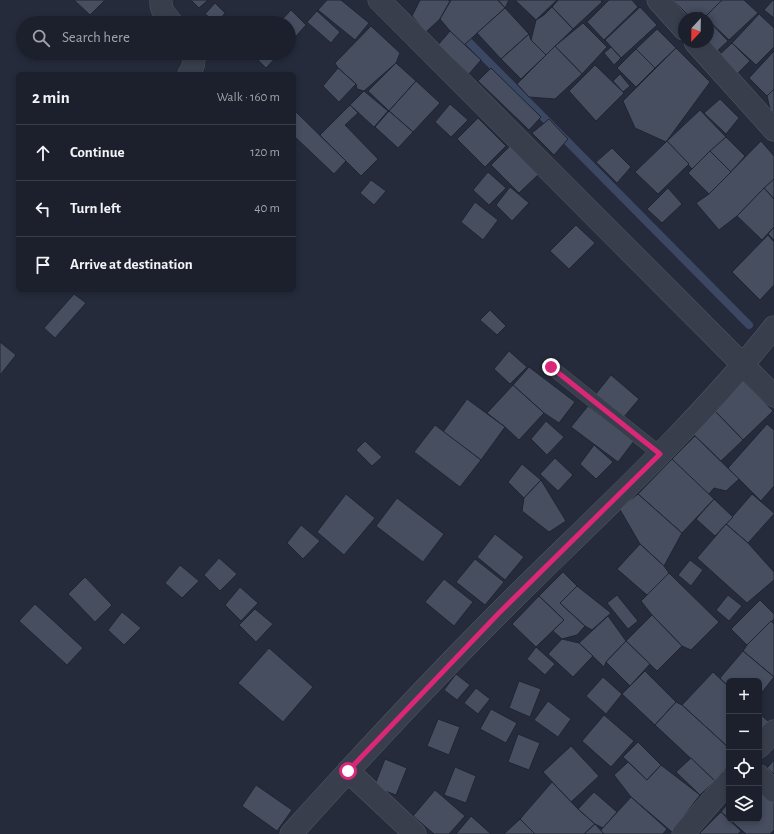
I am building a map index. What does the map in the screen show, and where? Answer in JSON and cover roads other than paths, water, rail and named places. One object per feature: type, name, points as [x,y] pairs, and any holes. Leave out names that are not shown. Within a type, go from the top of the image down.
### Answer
[{"type":"street","points":[[162,0],[160,6],[166,16]]},
{"type":"street","points":[[379,0],[774,396]]},
{"type":"street","points":[[658,0],[678,22]]},
{"type":"street","points":[[701,48],[774,130]]},
{"type":"street","points":[[190,72],[195,60]]},
{"type":"street","points":[[291,834],[348,771],[499,613],[660,454],[743,366],[774,327]]},
{"type":"street","points":[[762,745],[774,731]]},
{"type":"street","points":[[348,771],[415,834]]},
{"type":"street","points":[[762,779],[774,791]]},
{"type":"street","points":[[683,834],[726,784]]},
{"type":"lane","points":[[551,367],[660,454]]},
{"type":"waterway","points":[[461,34],[749,325]]}]
